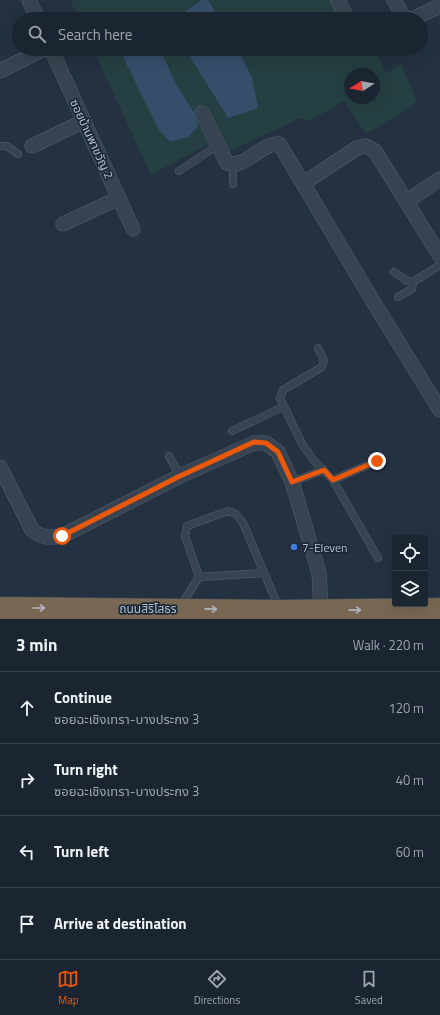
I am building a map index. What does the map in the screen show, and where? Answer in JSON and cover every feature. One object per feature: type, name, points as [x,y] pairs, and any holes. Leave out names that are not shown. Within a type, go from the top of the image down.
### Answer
[{"type":"highway","name":"ถนนสิริโสธร","points":[[0,608],[179,608],[280,611],[440,609]]},
{"type":"street","points":[[29,0],[35,12]]},
{"type":"street","points":[[338,0],[344,12]]},
{"type":"street","points":[[394,0],[401,12]]},
{"type":"street","points":[[427,12],[440,6]]},
{"type":"street","points":[[0,71],[30,56]]},
{"type":"street","name":"ซอยบ้านพาขวัญ 2","points":[[54,56],[133,229]]},
{"type":"street","points":[[202,113],[227,163],[233,164],[240,162],[271,144],[279,144],[440,410]]},
{"type":"street","points":[[32,146],[84,121]]},
{"type":"street","points":[[304,183],[357,148],[366,146],[375,151],[440,256]]},
{"type":"street","points":[[407,201],[440,178]]},
{"type":"street","points":[[63,224],[119,198]]},
{"type":"street","points":[[0,467],[32,530],[40,536],[49,538],[62,536],[180,476],[254,442],[266,443],[278,452],[292,482],[319,573],[321,611]]},
{"type":"lane","points":[[179,171],[218,145]]},
{"type":"lane","points":[[0,146],[7,146],[18,154]]},
{"type":"lane","points":[[233,164],[233,184]]},
{"type":"lane","points":[[394,272],[407,281],[413,282],[440,265]]},
{"type":"lane","points":[[398,297],[412,289],[413,282]]},
{"type":"lane","points":[[318,348],[324,360],[324,364],[322,367],[283,390],[280,394],[283,407],[302,444],[333,480],[378,558]]},
{"type":"lane","points":[[232,431],[283,407]]},
{"type":"lane","points":[[169,456],[180,476]]},
{"type":"lane","points":[[333,480],[377,461]]},
{"type":"lane","points":[[292,482],[324,470]]},
{"type":"lane","points":[[199,577],[185,536],[187,526],[228,511],[236,514],[243,523],[280,611]]},
{"type":"lane","points":[[199,577],[264,573]]},
{"type":"lane","points":[[179,608],[199,577]]},
{"type":"green space","points":[[70,0],[202,0],[184,12],[76,12]]},
{"type":"green space","points":[[208,0],[333,0],[339,12],[216,12]]},
{"type":"green space","points":[[96,56],[125,56],[159,130],[170,142],[188,137],[198,127],[196,115],[177,86],[163,56],[189,56],[228,118],[252,77],[242,56],[378,56],[386,73],[401,64],[417,101],[406,110],[366,134],[346,104],[380,104],[380,68],[344,68],[344,101],[309,121],[301,118],[229,151],[214,141],[151,175]]},
{"type":"water","points":[[202,0],[208,0],[216,12],[184,12]]},
{"type":"water","points":[[124,56],[163,56],[177,86],[196,115],[198,127],[188,137],[170,142],[159,130],[124,59]]},
{"type":"water","points":[[189,56],[242,56],[252,77],[258,108],[228,118]]},
{"type":"place","name":"7-Eleven","points":[[294,547]]},
{"type":"route","points":[[62,536],[180,476],[254,442],[266,443],[278,452],[292,482],[324,470],[333,480],[377,461]]}]
